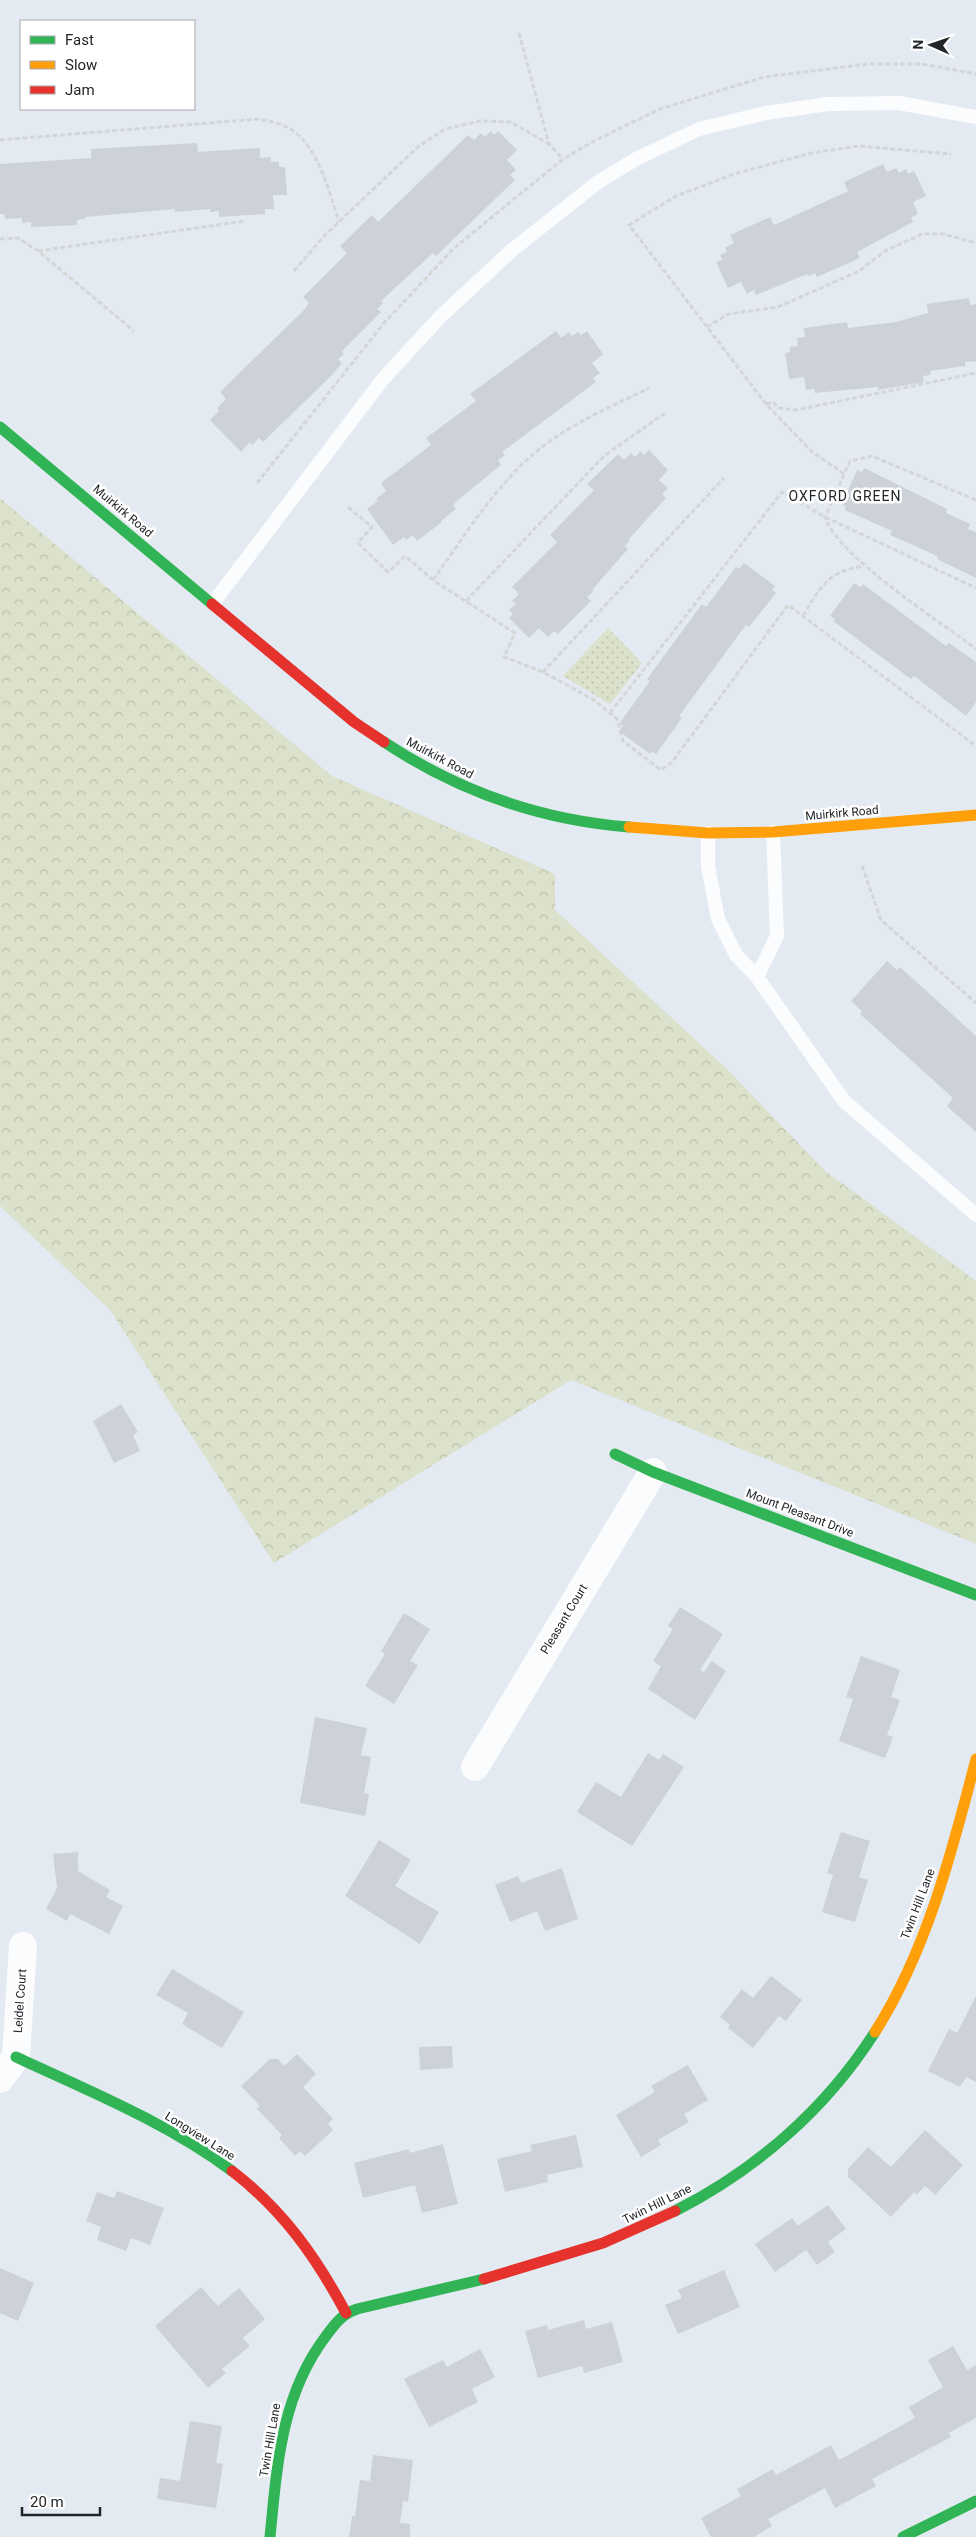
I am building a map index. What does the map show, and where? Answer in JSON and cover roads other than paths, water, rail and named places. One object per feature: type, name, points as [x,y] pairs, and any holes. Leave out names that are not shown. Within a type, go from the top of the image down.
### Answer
[{"type":"street","name":"Muirkirk Road","points":[[0,427],[354,722],[417,764],[489,798],[592,824],[708,833],[773,832],[976,816]]},
{"type":"street","name":"Mount Pleasant Drive","points":[[615,1454],[653,1472],[976,1595]]},
{"type":"street","name":"Pleasant Court","points":[[475,1767],[653,1472]]},
{"type":"street","name":"Twin Hill Lane","points":[[270,2537],[285,2418],[298,2378],[313,2350],[346,2313],[506,2274],[602,2244],[645,2226],[698,2200],[734,2178],[807,2118],[838,2084],[862,2052],[895,1994],[933,1907],[956,1837],[976,1760]]},
{"type":"street","name":"Leidel Court","points":[[16,2057],[23,1946]]},
{"type":"street","name":"Longview Lane","points":[[16,2057],[136,2114],[185,2140],[228,2168],[275,2212],[315,2258],[346,2313]]},
{"type":"street","points":[[0,2079],[16,2057]]},
{"type":"street","points":[[902,2537],[976,2501]]},
{"type":"lane","points":[[213,603],[389,372],[440,317],[511,252],[598,182],[636,159],[699,129],[766,113],[828,104],[899,103],[976,117]]},
{"type":"lane","points":[[757,977],[776,936],[773,832]]},
{"type":"lane","points":[[708,833],[708,866],[718,919],[736,955],[757,977],[844,1101],[976,1215]]},
{"type":"district","name":"OXFORD GREEN","points":[[845,496]]}]
